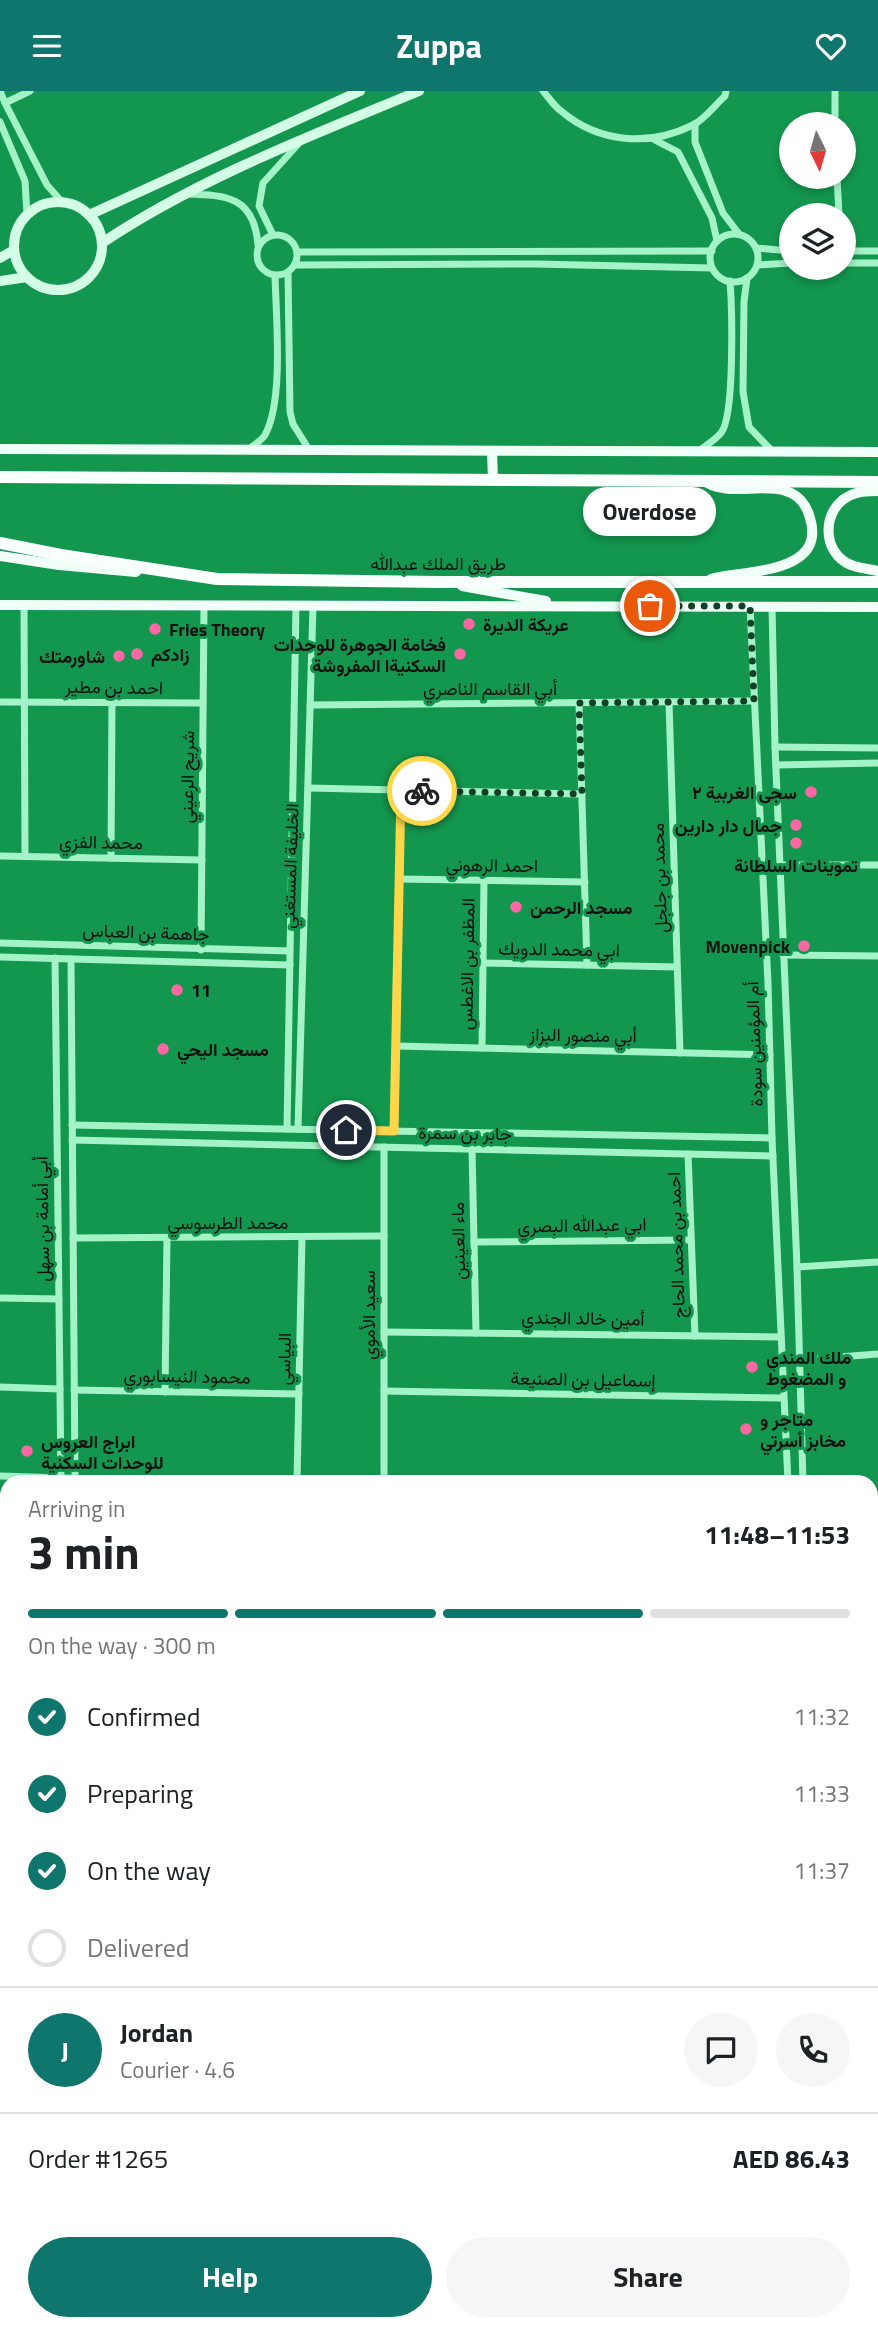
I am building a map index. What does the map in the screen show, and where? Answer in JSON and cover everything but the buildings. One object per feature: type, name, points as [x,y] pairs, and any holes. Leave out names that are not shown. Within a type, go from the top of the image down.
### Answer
[{"type":"highway","points":[[0,477],[878,482]]},
{"type":"highway","name":"طريق الملك عبدالله","points":[[0,543],[216,579],[878,582]]},
{"type":"main road","points":[[89,215],[360,91]]},
{"type":"main road","points":[[102,243],[128,225],[184,194],[302,139],[419,91]]},
{"type":"main road","points":[[62,202],[89,215],[98,228],[102,243],[100,258],[94,271],[76,286],[61,290],[46,288],[27,277],[18,264],[14,250],[16,234],[27,215],[47,204],[62,202]]},
{"type":"main road","points":[[0,258],[14,250]]},
{"type":"main road","points":[[0,281],[27,277]]},
{"type":"main road","points":[[0,449],[878,452]]},
{"type":"main road","points":[[492,452],[492,480]]},
{"type":"main road","points":[[703,481],[714,487],[786,491],[805,505],[812,526],[812,536],[804,552],[787,565],[750,573],[727,574],[705,581]]},
{"type":"main road","points":[[878,491],[851,494],[832,512],[828,524],[831,548],[839,557],[850,565],[878,571]]},
{"type":"main road","points":[[0,556],[59,565],[216,579]]},
{"type":"main road","points":[[439,582],[575,606]]},
{"type":"main road","points":[[0,605],[878,607]]},
{"type":"street","points":[[0,91],[47,185],[62,202]]},
{"type":"street","points":[[5,103],[30,91]]},
{"type":"street","points":[[543,91],[560,111],[587,128],[616,139],[653,139],[695,124],[725,96],[726,91]]},
{"type":"street","points":[[835,91],[835,112]]},
{"type":"street","points":[[0,122],[25,181],[27,215]]},
{"type":"street","points":[[695,124],[695,142],[723,213],[739,235]]},
{"type":"street","points":[[273,235],[259,206],[263,183],[302,139]]},
{"type":"street","points":[[653,139],[678,152],[712,218],[717,241]]},
{"type":"street","points":[[184,194],[215,194],[239,201],[251,215],[257,233],[256,255],[263,271],[275,275],[288,273],[295,265],[297,252],[290,239],[273,235],[258,246]]},
{"type":"street","points":[[747,278],[730,281],[719,277],[712,268],[712,251],[717,241],[727,235],[739,235],[749,239],[756,248],[757,265],[747,278],[744,303],[743,392],[749,427],[772,451]]},
{"type":"street","points":[[756,248],[779,250]]},
{"type":"street","points":[[297,252],[712,251]]},
{"type":"street","points":[[856,251],[878,251]]},
{"type":"street","points":[[856,263],[878,263]]},
{"type":"street","points":[[295,265],[536,264],[712,268]]},
{"type":"street","points":[[757,265],[779,264]]},
{"type":"street","points":[[288,273],[290,412],[293,423],[311,452]]},
{"type":"street","points":[[248,450],[264,436],[274,409],[275,275]]},
{"type":"street","points":[[701,450],[723,431],[730,394],[730,281]]},
{"type":"street","points":[[24,605],[24,856]]},
{"type":"street","name":"شريح الرعيني","points":[[201,950],[204,605]]},
{"type":"street","name":"الخليفة المستغني","points":[[287,1129],[296,605]]},
{"type":"street","name":"الخليفة المستغني","points":[[298,1129],[313,605]]},
{"type":"street","name":"أم المؤمنين سودة","points":[[750,606],[788,1475]]},
{"type":"street","name":"أم المؤمنين سودة","points":[[772,606],[779,865],[797,1267],[803,1475]]},
{"type":"street","name":"أبي القاسم الناصري","points":[[310,705],[754,701]]},
{"type":"street","name":"احمد بن مطير","points":[[0,702],[203,703]]},
{"type":"street","points":[[111,858],[112,702]]},
{"type":"street","name":"محمد بن جلجل","points":[[669,702],[680,1053]]},
{"type":"street","points":[[579,703],[587,965]]},
{"type":"street","points":[[775,747],[878,748]]},
{"type":"street","points":[[776,765],[878,763]]},
{"type":"street","points":[[308,788],[582,794]]},
{"type":"street","points":[[394,1131],[401,791]]},
{"type":"street","name":"محمد الفزي","points":[[0,856],[202,860]]},
{"type":"street","points":[[779,865],[878,865]]},
{"type":"street","name":"احمد الرهوني","points":[[399,879],[585,882]]},
{"type":"street","name":"المظفر بن الاغطس","points":[[482,1048],[484,880]]},
{"type":"street","name":"جاهمة بن العباس","points":[[0,943],[290,951]]},
{"type":"street","points":[[783,955],[878,956]]},
{"type":"street","name":"جاهمة بن العباس","points":[[0,957],[290,964]]},
{"type":"street","name":"أبي أمامة بن سهل","points":[[55,958],[61,1475]]},
{"type":"street","name":"أبي أمامة بن سهل","points":[[71,959],[75,1475]]},
{"type":"street","name":"ابي محمد الدويك","points":[[483,963],[677,967]]},
{"type":"street","name":"أبي منصور البزاز","points":[[396,1046],[770,1055]]},
{"type":"street","name":"جابر بن سمرة","points":[[72,1125],[772,1139]]},
{"type":"street","name":"جابر بن سمرة","points":[[72,1140],[773,1156]]},
{"type":"street","name":"سعيد الأموي","points":[[384,1147],[384,1475]]},
{"type":"street","name":"ماء العينين","points":[[472,1149],[476,1333]]},
{"type":"street","name":"احمد بن محمد الحاج","points":[[688,1154],[695,1336]]},
{"type":"street","name":"محمد الطرسوسي","points":[[73,1238],[384,1236]]},
{"type":"street","name":"البياسي","points":[[297,1475],[302,1237]]},
{"type":"street","points":[[165,1392],[167,1238]]},
{"type":"street","name":"ابي عبدالله البصري","points":[[474,1242],[691,1240]]},
{"type":"street","points":[[797,1267],[878,1262]]},
{"type":"street","points":[[0,1297],[59,1299]]},
{"type":"street","name":"أمين خالد الجندي","points":[[384,1332],[781,1337]]},
{"type":"street","points":[[800,1360],[878,1354]]},
{"type":"street","points":[[0,1387],[60,1389]]},
{"type":"street","name":"محمود النيسابوري","points":[[74,1390],[299,1394]]},
{"type":"street","name":"إسماعيل بن الصنيعة","points":[[384,1391],[783,1398]]},
{"type":"way so far","points":[[422,791],[582,794],[579,703],[754,701],[750,606],[650,606]]},
{"type":"place","name":"Overdose","points":[[650,606]]},
{"type":"place","name":"عريكة الديرة","points":[[469,624]]},
{"type":"place","name":"Fries Theory","points":[[155,629]]},
{"type":"place","name":"زادكم","points":[[137,654]]},
{"type":"place","name":"فخامة الجوهرة للوحدات السكنيةا المفروشة","points":[[460,654]]},
{"type":"place","name":"شاورمتك","points":[[119,656]]},
{"type":"place","name":"سجى الغربية ٢","points":[[811,792]]},
{"type":"place","name":"جمال دار دارين","points":[[796,825]]},
{"type":"place","name":"تموينات السلطانة","points":[[796,843]]},
{"type":"place","name":"مسجد الرحمن","points":[[516,907]]},
{"type":"place","name":"Movenpick","points":[[804,946]]},
{"type":"place","name":"11","points":[[177,990]]},
{"type":"place","name":"مسجد اليحي","points":[[163,1049]]},
{"type":"place","name":"ملك المندي و المضغوط","points":[[752,1367]]},
{"type":"place","name":"متاجر و مخابز أسرتي","points":[[746,1429]]},
{"type":"place","name":"ابراج العروس للوحدات السكنية","points":[[27,1451]]},
{"type":"route","points":[[346,1130],[394,1131],[401,791],[422,791]]}]
